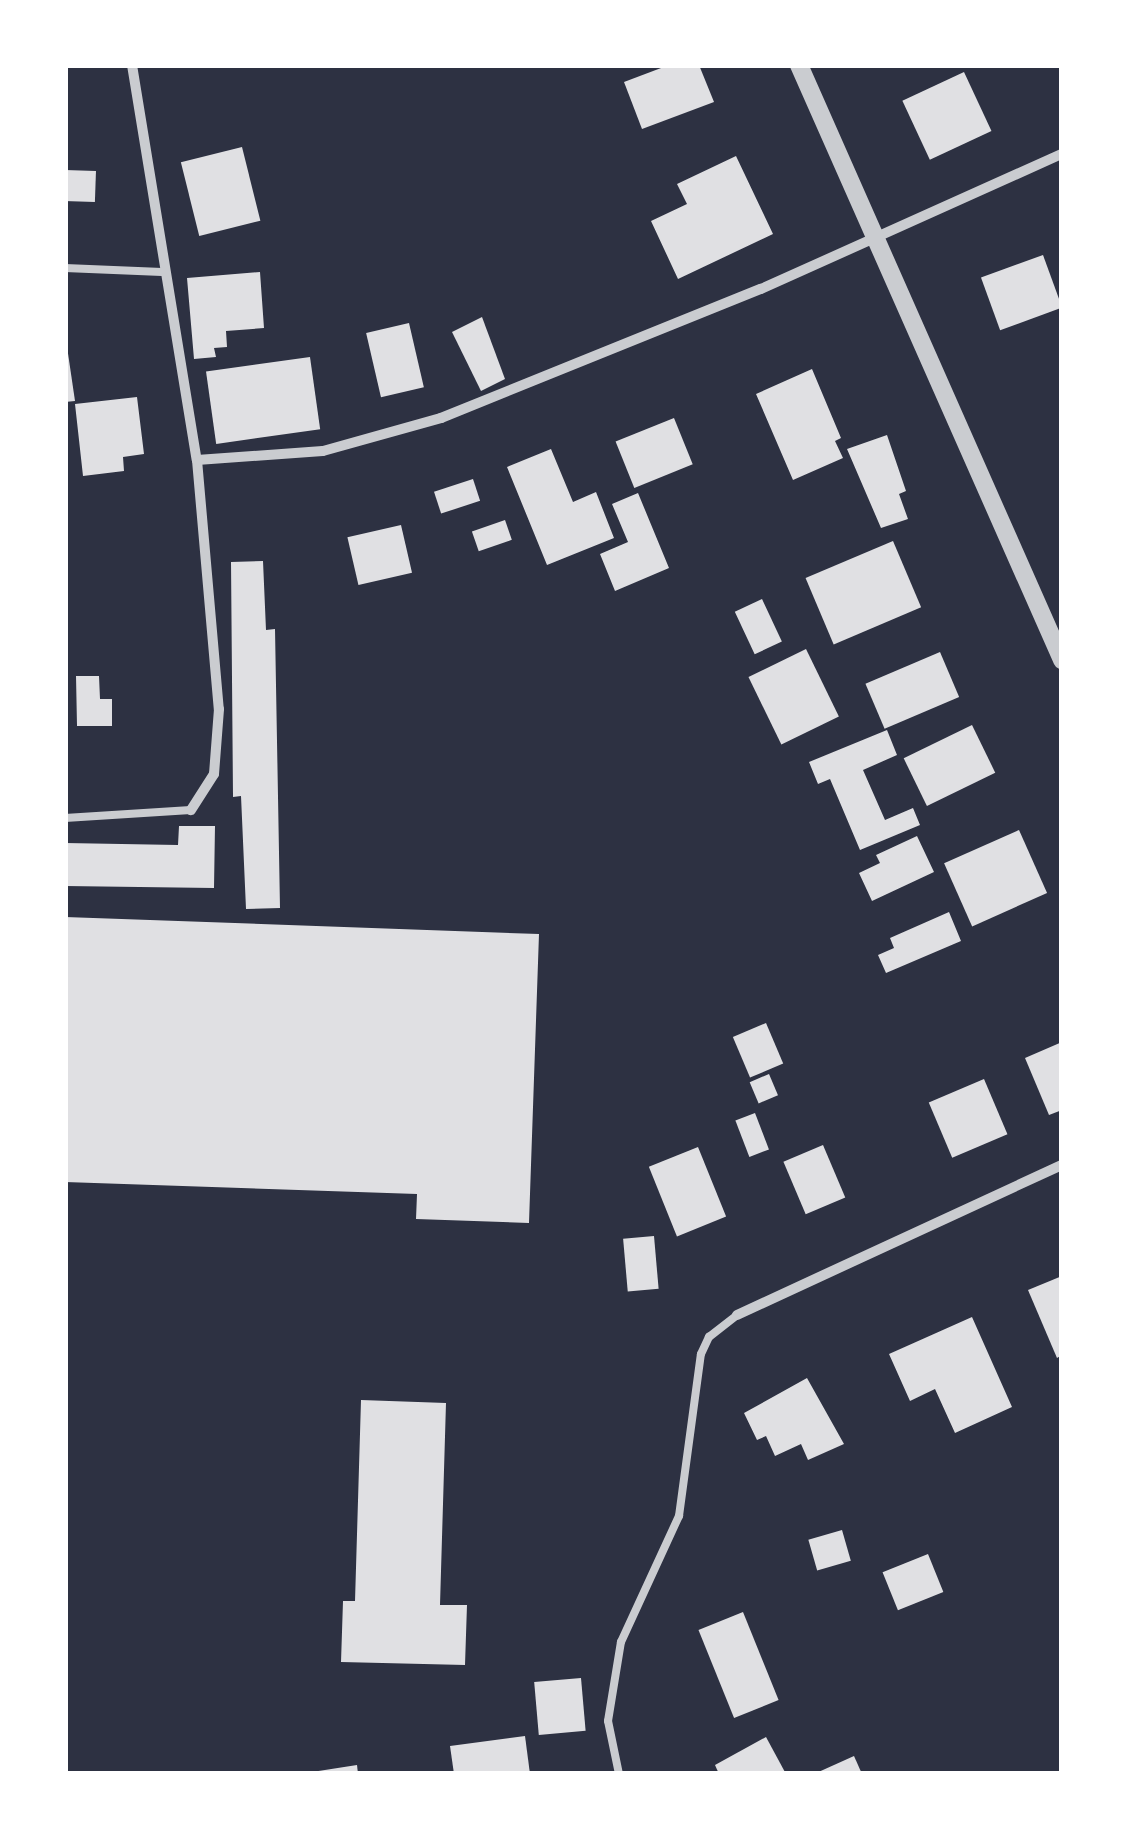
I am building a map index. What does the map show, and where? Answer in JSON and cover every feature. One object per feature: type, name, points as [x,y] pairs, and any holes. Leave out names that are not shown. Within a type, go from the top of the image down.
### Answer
[{"type":"street","points":[[132,65],[162,272],[197,460],[220,709],[214,774],[191,810]]},
{"type":"street","points":[[800,65],[872,237],[1062,660]]},
{"type":"street","points":[[197,460],[323,450],[441,418],[761,290],[1062,154]]},
{"type":"street","points":[[738,1315],[1062,1165]]},
{"type":"lane","points":[[65,268],[162,272]]},
{"type":"lane","points":[[65,818],[191,810]]},
{"type":"lane","points":[[618,1774],[608,1721],[621,1642],[680,1516],[702,1354],[709,1337],[738,1315]]},
{"type":"building","points":[[669,65],[699,65],[714,102],[642,129],[624,82]]},
{"type":"building","points":[[964,72],[991,131],[930,160],[902,101]]},
{"type":"building","points":[[242,147],[260,221],[199,236],[181,162]]},
{"type":"building","points":[[736,156],[773,234],[678,279],[651,221],[687,204],[677,184]]},
{"type":"building","points":[[65,170],[96,171],[95,202],[65,201]]},
{"type":"building","points":[[1043,255],[1062,308],[1000,330],[981,278]]},
{"type":"building","points":[[260,272],[264,328],[226,331],[227,347],[214,348],[216,357],[194,359],[187,278]]},
{"type":"building","points":[[482,317],[505,379],[481,391],[452,332]]},
{"type":"building","points":[[409,323],[424,387],[381,397],[366,333]]},
{"type":"building","points":[[65,333],[75,401],[65,402]]},
{"type":"building","points":[[310,357],[320,429],[216,444],[206,372]]},
{"type":"building","points":[[812,369],[841,438],[835,441],[843,458],[793,480],[756,394]]},
{"type":"building","points":[[137,397],[144,454],[123,457],[124,471],[83,476],[75,404]]},
{"type":"building","points":[[674,418],[693,464],[634,488],[616,442]]},
{"type":"building","points":[[887,435],[906,491],[899,494],[908,519],[881,528],[847,449]]},
{"type":"building","points":[[551,449],[573,502],[596,492],[614,538],[547,565],[507,467]]},
{"type":"building","points":[[473,479],[480,501],[441,514],[434,492]]},
{"type":"building","points":[[638,493],[669,568],[615,591],[600,554],[628,542],[612,504]]},
{"type":"building","points":[[505,520],[512,540],[479,551],[472,531]]},
{"type":"building","points":[[401,525],[412,573],[358,585],[347,537]]},
{"type":"building","points":[[893,541],[921,607],[834,644],[806,578]]},
{"type":"building","points":[[263,561],[266,630],[275,629],[280,908],[246,909],[241,796],[233,797],[231,562]]},
{"type":"building","points":[[762,599],[782,642],[755,654],[735,612]]},
{"type":"building","points":[[806,649],[839,716],[781,744],[748,677]]},
{"type":"building","points":[[940,652],[959,697],[885,729],[865,684]]},
{"type":"building","points":[[76,676],[99,676],[100,699],[112,699],[112,726],[77,726]]},
{"type":"building","points":[[972,725],[995,773],[927,806],[904,758]]},
{"type":"building","points":[[887,730],[897,755],[863,770],[885,820],[913,808],[920,825],[860,850],[830,779],[818,784],[809,762]]},
{"type":"building","points":[[179,826],[215,826],[214,888],[65,886],[65,843],[178,845]]},
{"type":"building","points":[[1019,830],[1047,893],[972,926],[944,863]]},
{"type":"building","points":[[917,836],[934,872],[872,901],[859,873],[880,863],[876,855]]},
{"type":"building","points":[[949,912],[961,941],[886,973],[878,955],[894,948],[890,938]]},
{"type":"building","points":[[65,917],[539,934],[529,1223],[416,1219],[417,1194],[65,1182]]},
{"type":"building","points":[[766,1023],[783,1064],[750,1078],[733,1037]]},
{"type":"building","points":[[1062,1042],[1062,1110],[1049,1115],[1025,1058]]},
{"type":"building","points":[[769,1074],[778,1095],[759,1103],[750,1082]]},
{"type":"building","points":[[984,1079],[1007,1134],[952,1158],[929,1102]]},
{"type":"building","points":[[755,1113],[769,1149],[749,1157],[735,1121]]},
{"type":"building","points":[[823,1145],[845,1197],[806,1214],[783,1162]]},
{"type":"building","points":[[698,1147],[726,1217],[677,1236],[649,1167]]},
{"type":"building","points":[[654,1236],[659,1289],[628,1292],[623,1239]]},
{"type":"building","points":[[1062,1276],[1062,1355],[1057,1358],[1028,1290]]},
{"type":"building","points":[[972,1317],[1012,1407],[955,1433],[935,1389],[910,1401],[889,1354]]},
{"type":"building","points":[[807,1378],[844,1444],[808,1460],[801,1444],[775,1456],[766,1436],[757,1440],[744,1413]]},
{"type":"building","points":[[361,1400],[446,1403],[440,1605],[467,1605],[465,1665],[341,1662],[343,1601],[355,1601]]},
{"type":"building","points":[[842,1530],[851,1561],[817,1570],[808,1540]]},
{"type":"building","points":[[928,1554],[943,1592],[898,1610],[883,1572]]},
{"type":"building","points":[[743,1612],[779,1700],[734,1718],[698,1630]]},
{"type":"building","points":[[581,1678],[586,1731],[539,1735],[534,1682]]},
{"type":"building","points":[[525,1736],[530,1774],[454,1774],[450,1746]]},
{"type":"building","points":[[766,1737],[786,1774],[719,1774],[715,1765]]},
{"type":"building","points":[[854,1756],[862,1774],[814,1774]]},
{"type":"building","points":[[357,1765],[358,1774],[312,1774],[312,1772]]}]
